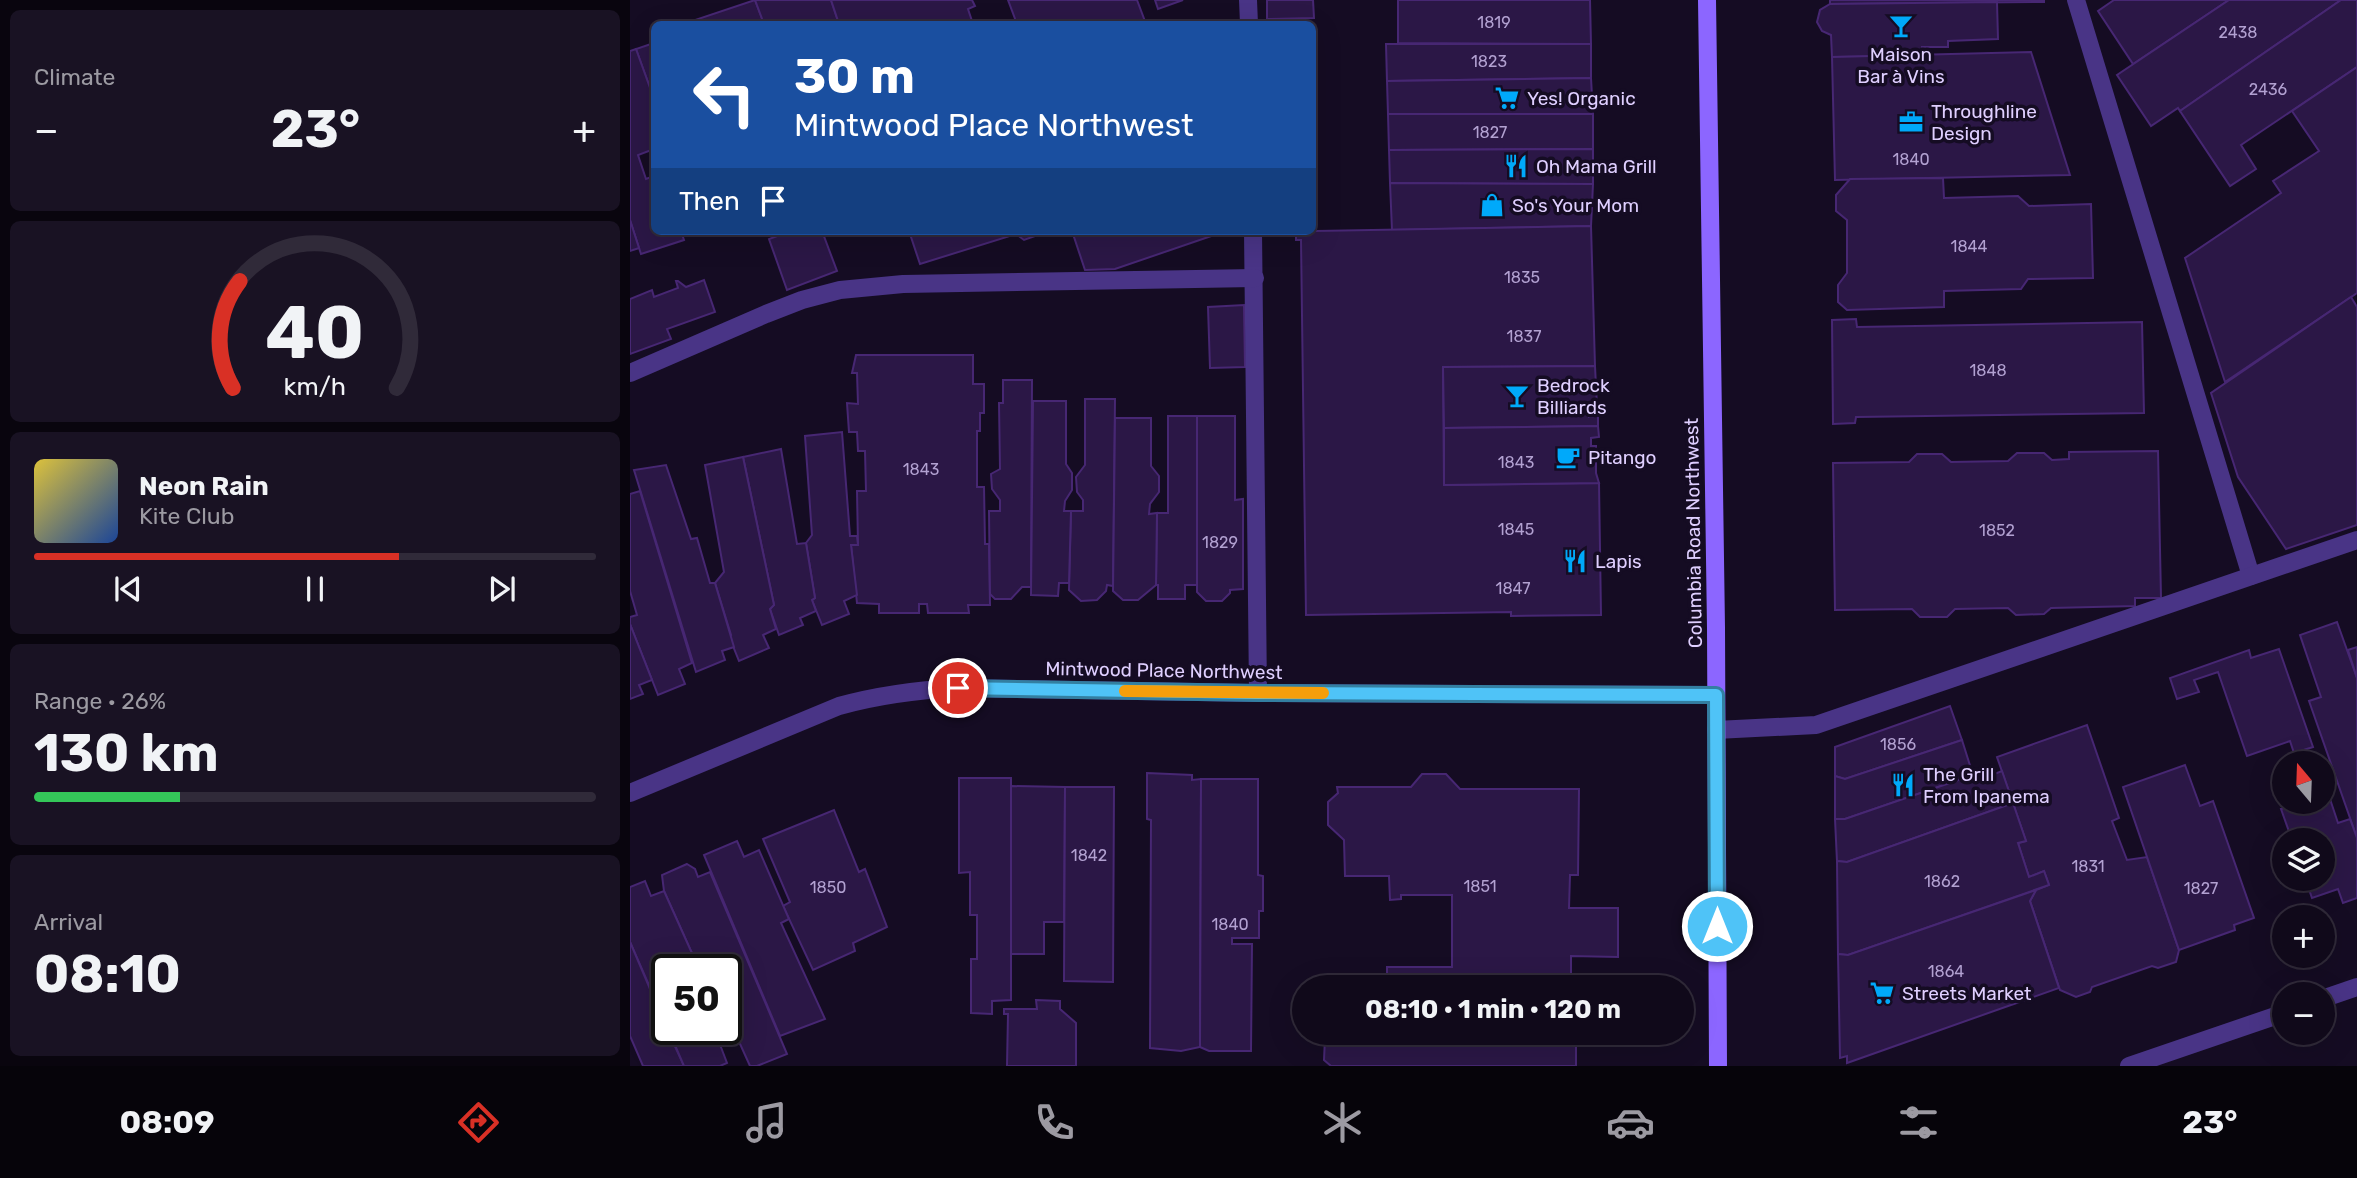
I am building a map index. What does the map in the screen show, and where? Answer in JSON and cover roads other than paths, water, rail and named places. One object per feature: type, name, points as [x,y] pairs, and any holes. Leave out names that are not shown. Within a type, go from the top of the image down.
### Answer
[{"type":"main road","name":"Columbia Road Northwest","points":[[1707,0],[1718,1066]]},
{"type":"street","points":[[1248,0],[1249,21]]},
{"type":"street","points":[[2076,0],[2250,576]]},
{"type":"street","points":[[1253,235],[1258,693]]},
{"type":"street","points":[[630,373],[766,314],[802,300],[840,290],[903,284],[1255,278]]},
{"type":"street","points":[[1716,730],[1816,725],[2357,540]]},
{"type":"street","name":"Mintwood Place Northwest","points":[[630,793],[804,718],[874,696],[916,690],[958,688],[1258,693],[1716,695]]},
{"type":"street","points":[[2335,995],[2357,987]]},
{"type":"street","points":[[2129,1066],[2272,1017]]},
{"type":"place","name":"Maison Bar à Vins","points":[[1901,26]]},
{"type":"place","name":"Yes! Organic","points":[[1507,98]]},
{"type":"place","name":"Throughline Design","points":[[1911,122]]},
{"type":"place","name":"Oh Mama Grill","points":[[1516,166]]},
{"type":"place","name":"So's Your Mom","points":[[1492,205]]},
{"type":"place","name":"Bedrock Billiards","points":[[1517,396]]},
{"type":"place","name":"Pitango","points":[[1568,457]]},
{"type":"place","name":"Lapis","points":[[1575,561]]},
{"type":"place","name":"The Grill From Ipanema","points":[[1903,785]]},
{"type":"place","name":"Streets Market","points":[[1882,993]]}]
